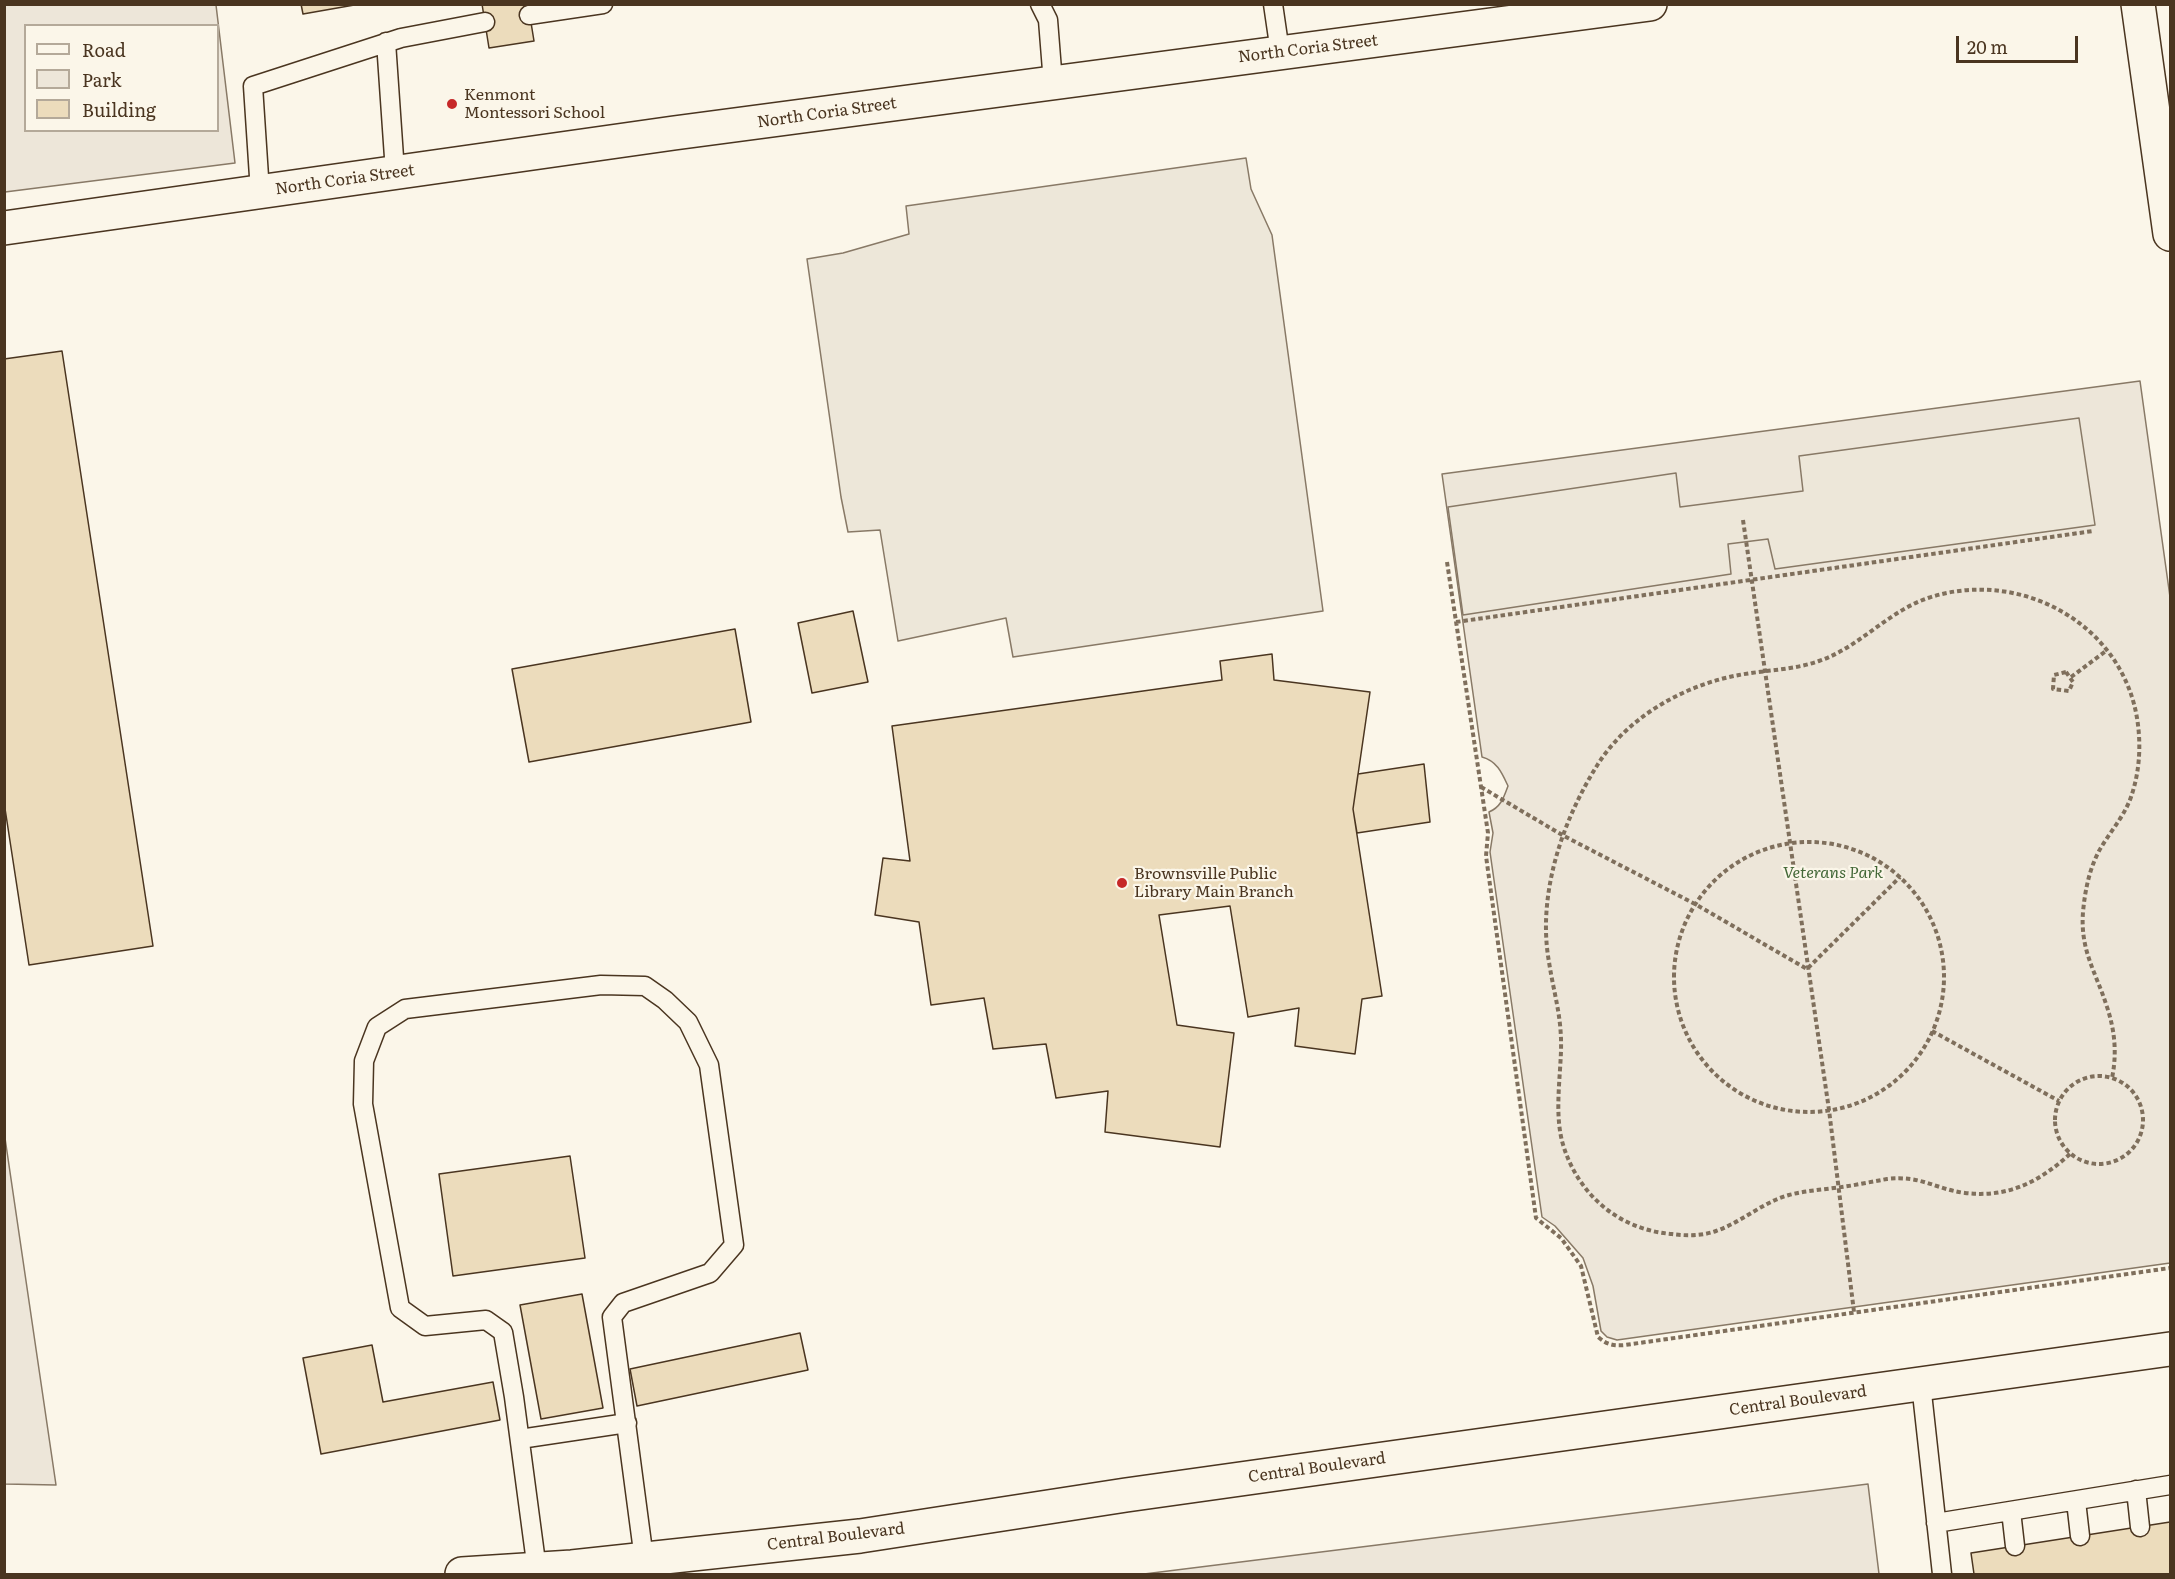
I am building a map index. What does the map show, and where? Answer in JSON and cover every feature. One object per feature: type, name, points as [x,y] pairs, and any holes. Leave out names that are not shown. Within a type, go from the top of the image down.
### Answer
[{"type":"street","name":"North Coria Street","points":[[4,228],[395,172],[1650,4]]},
{"type":"street","points":[[2138,4],[2170,234]]},
{"type":"street","name":"Central Boulevard","points":[[462,1575],[537,1570],[860,1536],[1126,1495],[2170,1349]]},
{"type":"lane","points":[[530,15],[603,4]]},
{"type":"lane","points":[[1040,4],[1048,20],[1053,83]]},
{"type":"lane","points":[[1273,4],[1280,52]]},
{"type":"lane","points":[[260,192],[253,86],[386,42],[485,22]]},
{"type":"lane","points":[[386,42],[395,172]]},
{"type":"lane","points":[[537,1570],[503,1332],[486,1320],[425,1326],[400,1308],[363,1104],[363,1061],[376,1027],[405,1009],[601,985],[645,987],[665,1000],[688,1022],[709,1065],[734,1245],[710,1273],[623,1303],[612,1317],[644,1559]]},
{"type":"lane","points":[[1921,1384],[1942,1575]]},
{"type":"lane","points":[[519,1439],[627,1423]]},
{"type":"lane","points":[[1936,1523],[2170,1485]]},
{"type":"lane","points":[[2136,1490],[2140,1527]]},
{"type":"lane","points":[[2076,1500],[2080,1536]]},
{"type":"lane","points":[[2011,1511],[2015,1546]]},
{"type":"path","points":[[1743,520],[1829,1110],[1854,1312]]},
{"type":"path","points":[[1456,622],[1752,582],[2093,531]]},
{"type":"path","points":[[1448,562],[1488,833],[1486,856],[1536,1218],[1561,1238],[1581,1266],[1598,1337],[1614,1346],[1625,1345],[2170,1268]]},
{"type":"path","points":[[2070,1154],[2040,1179],[2018,1188],[2004,1191],[1964,1192],[1903,1177],[1784,1196],[1716,1231],[1697,1235],[1644,1230],[1613,1215],[1587,1191],[1575,1174],[1567,1156],[1559,1122],[1561,1024],[1549,962],[1546,929],[1555,863],[1570,815],[1590,777],[1602,758],[1628,729],[1646,714],[1677,695],[1712,681],[1820,661],[1845,650],[1898,612],[1912,605],[1944,594],[1995,589],[2025,595],[2055,607],[2085,627],[2119,669],[2134,707],[2139,742],[2139,761],[2130,800],[2092,866],[2082,919],[2087,956],[2106,1002],[2114,1031],[2115,1063],[2112,1078]]},
{"type":"path","points":[[2071,677],[2106,651]]},
{"type":"path","points":[[2066,672],[2071,677],[2073,682],[2068,691],[2053,688],[2054,675],[2066,672]]},
{"type":"path","points":[[1481,787],[1564,836],[1695,904],[1807,969]]},
{"type":"path","points":[[1818,842],[1847,847],[1865,854],[1900,876],[1927,912],[1942,957],[1941,1004],[1932,1032],[1910,1066],[1893,1083],[1873,1096],[1852,1105],[1807,1112],[1763,1104],[1744,1095],[1709,1068],[1685,1030],[1678,1010],[1674,966],[1685,923],[1707,888],[1735,863],[1770,847],[1789,843],[1818,842]]},
{"type":"path","points":[[1807,969],[1900,876]]},
{"type":"path","points":[[1932,1032],[2059,1101]]},
{"type":"path","points":[[2087,1077],[2112,1078],[2123,1083],[2134,1094],[2141,1107],[2143,1122],[2140,1137],[2132,1150],[2121,1159],[2106,1165],[2092,1164],[2070,1154],[2059,1140],[2055,1127],[2055,1114],[2059,1101],[2075,1082],[2087,1077]]},
{"type":"green space","points":[[4,5],[216,5],[218,24],[24,24],[24,132],[219,132],[219,30],[235,163],[5,192]]},
{"type":"green space","name":"Veterans Park","points":[[2140,381],[2170,597],[2170,1263],[1617,1340],[1607,1337],[1601,1331],[1593,1286],[1583,1258],[1555,1226],[1542,1217],[1490,852],[1493,833],[1489,812],[1499,804],[1508,786],[1495,765],[1482,757],[1442,474]]},
{"type":"green space","points":[[5,1138],[56,1485],[5,1484]]},
{"type":"green space","points":[[1868,1484],[1879,1574],[1144,1574]]},
{"type":"shaded area","points":[[1246,158],[1251,189],[1272,235],[1323,611],[1013,657],[1006,618],[898,641],[880,530],[848,532],[807,259],[843,253],[909,234],[906,206]]},
{"type":"shaded area","points":[[2079,418],[2095,525],[1775,569],[1768,539],[1728,544],[1731,574],[1463,615],[1448,507],[1676,473],[1680,507],[1803,491],[1799,456]]},
{"type":"building","points":[[301,4],[360,4],[303,14]]},
{"type":"building","points":[[482,4],[528,4],[534,41],[489,48]]},
{"type":"building","points":[[62,351],[153,946],[29,965],[4,802],[4,359]]},
{"type":"building","points":[[853,611],[868,682],[812,693],[798,623]]},
{"type":"building","points":[[735,629],[751,722],[529,762],[512,669]]},
{"type":"building","name":"Brownsville Public Library Main Branch","points":[[1272,654],[1274,680],[1370,692],[1353,809],[1382,996],[1362,999],[1355,1054],[1295,1046],[1299,1008],[1248,1017],[1230,906],[1159,915],[1177,1025],[1234,1033],[1220,1147],[1105,1132],[1108,1091],[1056,1098],[1046,1044],[993,1049],[984,998],[931,1005],[919,922],[875,915],[883,858],[910,861],[892,726],[1222,680],[1220,661]]},
{"type":"building","points":[[1424,764],[1430,822],[1357,833],[1353,809],[1358,774]]},
{"type":"building","points":[[570,1156],[585,1258],[453,1276],[439,1174]]},
{"type":"building","points":[[582,1294],[603,1408],[541,1419],[520,1305]]},
{"type":"building","points":[[800,1333],[808,1370],[637,1406],[630,1369]]},
{"type":"building","points":[[372,1345],[383,1402],[493,1382],[500,1420],[321,1454],[303,1358]]},
{"type":"building","points":[[2170,1522],[2170,1574],[1974,1574],[1971,1553]]},
{"type":"place","name":"Kenmont Montessori School","points":[[452,104]]},
{"type":"place","name":"Brownsville Public Library Main Branch","points":[[1122,883]]}]
